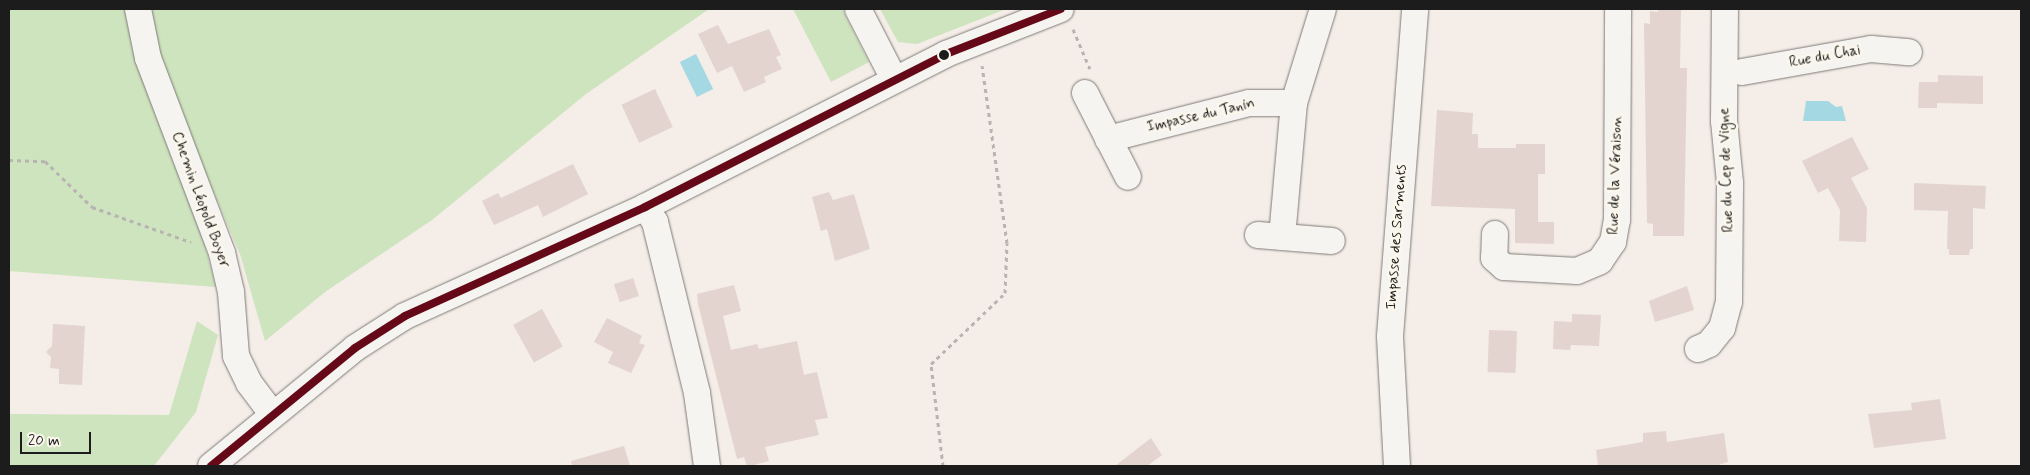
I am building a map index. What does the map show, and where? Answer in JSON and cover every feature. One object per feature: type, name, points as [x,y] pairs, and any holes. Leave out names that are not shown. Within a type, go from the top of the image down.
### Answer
[{"type":"street","name":"Chemin Léopold Boyer","points":[[138,9],[148,58],[222,254],[233,311],[236,356],[249,383],[272,414]]},
{"type":"street","points":[[858,9],[894,79]]},
{"type":"street","points":[[1323,9],[1294,103],[1270,236],[1332,241]]},
{"type":"street","name":"Impasse des Sarments","points":[[1397,466],[1390,336],[1414,9]]},
{"type":"street","name":"Rue de la Véraison","points":[[1495,234],[1494,258],[1504,267],[1577,271],[1600,262],[1613,242],[1617,220],[1618,9]]},
{"type":"street","name":"Rue du Cep de Vigne","points":[[1698,349],[1709,344],[1722,328],[1729,302],[1730,183],[1724,121],[1725,9]]},
{"type":"street","points":[[1730,183],[1741,119],[1743,9]]},
{"type":"street","points":[[211,466],[272,414],[355,348],[405,316],[645,207],[894,79],[980,40],[1065,16]]},
{"type":"street","name":"Rue du Chai","points":[[1742,72],[1871,50],[1909,52]]},
{"type":"street","points":[[1085,93],[1128,177]]},
{"type":"street","name":"Impasse du Tanin","points":[[1108,139],[1249,103],[1294,103]]},
{"type":"street","points":[[645,207],[654,222],[697,393],[707,466]]},
{"type":"path","points":[[1065,16],[1094,78],[1085,93]]},
{"type":"path","points":[[943,466],[931,364],[1005,293],[1007,243],[980,40]]},
{"type":"path","points":[[9,160],[45,161],[92,207],[222,254]]},
{"type":"green space","points":[[9,9],[127,9],[198,218],[216,287],[9,271]]},
{"type":"green space","points":[[147,9],[709,9],[586,94],[432,220],[325,292],[265,341],[240,254],[151,47]]},
{"type":"green space","points":[[793,9],[842,9],[869,62],[831,82]]},
{"type":"green space","points":[[880,9],[1006,9],[917,44],[898,42]]},
{"type":"green space","points":[[197,321],[218,335],[196,412],[154,466],[9,466],[9,414],[169,415]]},
{"type":"water","points":[[696,54],[713,89],[697,97],[680,62]]},
{"type":"water","points":[[1806,101],[1828,101],[1836,107],[1842,106],[1846,121],[1803,121]]},
{"type":"building","points":[[1658,9],[1681,9],[1680,68],[1687,68],[1684,236],[1653,236],[1653,224],[1647,223],[1644,23],[1650,24],[1650,11],[1658,12]]},
{"type":"building","points":[[718,25],[728,44],[769,29],[781,55],[776,57],[782,69],[764,77],[766,82],[744,92],[732,66],[717,73],[698,34]]},
{"type":"building","points":[[1938,75],[1983,76],[1983,104],[1937,103],[1937,108],[1918,108],[1919,82],[1938,82]]},
{"type":"building","points":[[655,89],[673,127],[639,143],[621,105]]},
{"type":"building","points":[[1437,110],[1473,113],[1472,134],[1478,134],[1478,148],[1516,148],[1516,144],[1545,144],[1545,174],[1538,174],[1538,222],[1554,222],[1554,244],[1515,243],[1515,209],[1431,206]]},
{"type":"building","points":[[1852,137],[1869,169],[1851,178],[1867,208],[1866,242],[1839,241],[1840,210],[1828,188],[1818,193],[1802,161]]},
{"type":"building","points":[[573,164],[588,194],[543,217],[538,205],[494,225],[482,201],[498,193],[501,198]]},
{"type":"building","points":[[1914,183],[1986,186],[1985,209],[1973,208],[1973,249],[1970,249],[1969,255],[1949,255],[1949,249],[1947,249],[1948,211],[1914,210]]},
{"type":"building","points":[[829,192],[833,200],[854,194],[870,249],[835,261],[827,229],[821,231],[812,197]]},
{"type":"building","points":[[633,278],[639,296],[620,302],[614,284]]},
{"type":"building","points":[[734,285],[741,311],[723,316],[731,350],[757,344],[759,349],[797,341],[804,375],[817,372],[828,418],[815,420],[819,435],[765,447],[769,461],[750,466],[747,466],[744,457],[737,459],[697,294]]},
{"type":"building","points":[[1687,286],[1694,310],[1655,322],[1649,301]]},
{"type":"building","points":[[542,309],[563,347],[534,363],[513,325]]},
{"type":"building","points":[[1572,314],[1601,315],[1599,346],[1571,345],[1570,350],[1553,349],[1554,321],[1572,322]]},
{"type":"building","points":[[607,318],[642,336],[639,343],[645,345],[631,373],[608,363],[613,352],[594,342]]},
{"type":"building","points":[[53,324],[85,326],[82,385],[59,384],[59,369],[50,368],[51,357],[46,352],[52,346]]},
{"type":"building","points":[[1489,330],[1517,331],[1516,373],[1488,372]]},
{"type":"building","points":[[1940,399],[1946,439],[1874,448],[1868,414],[1912,410],[1911,403]]},
{"type":"building","points":[[1666,431],[1667,442],[1724,433],[1728,462],[1715,466],[1598,466],[1596,450],[1643,442],[1643,433]]},
{"type":"building","points":[[1151,438],[1162,455],[1147,466],[1115,466]]},
{"type":"building","points":[[624,446],[630,466],[572,466],[571,461]]},
{"type":"transit line","points":[[211,466],[355,348],[405,316],[645,207],[946,54],[1061,9]]}]
